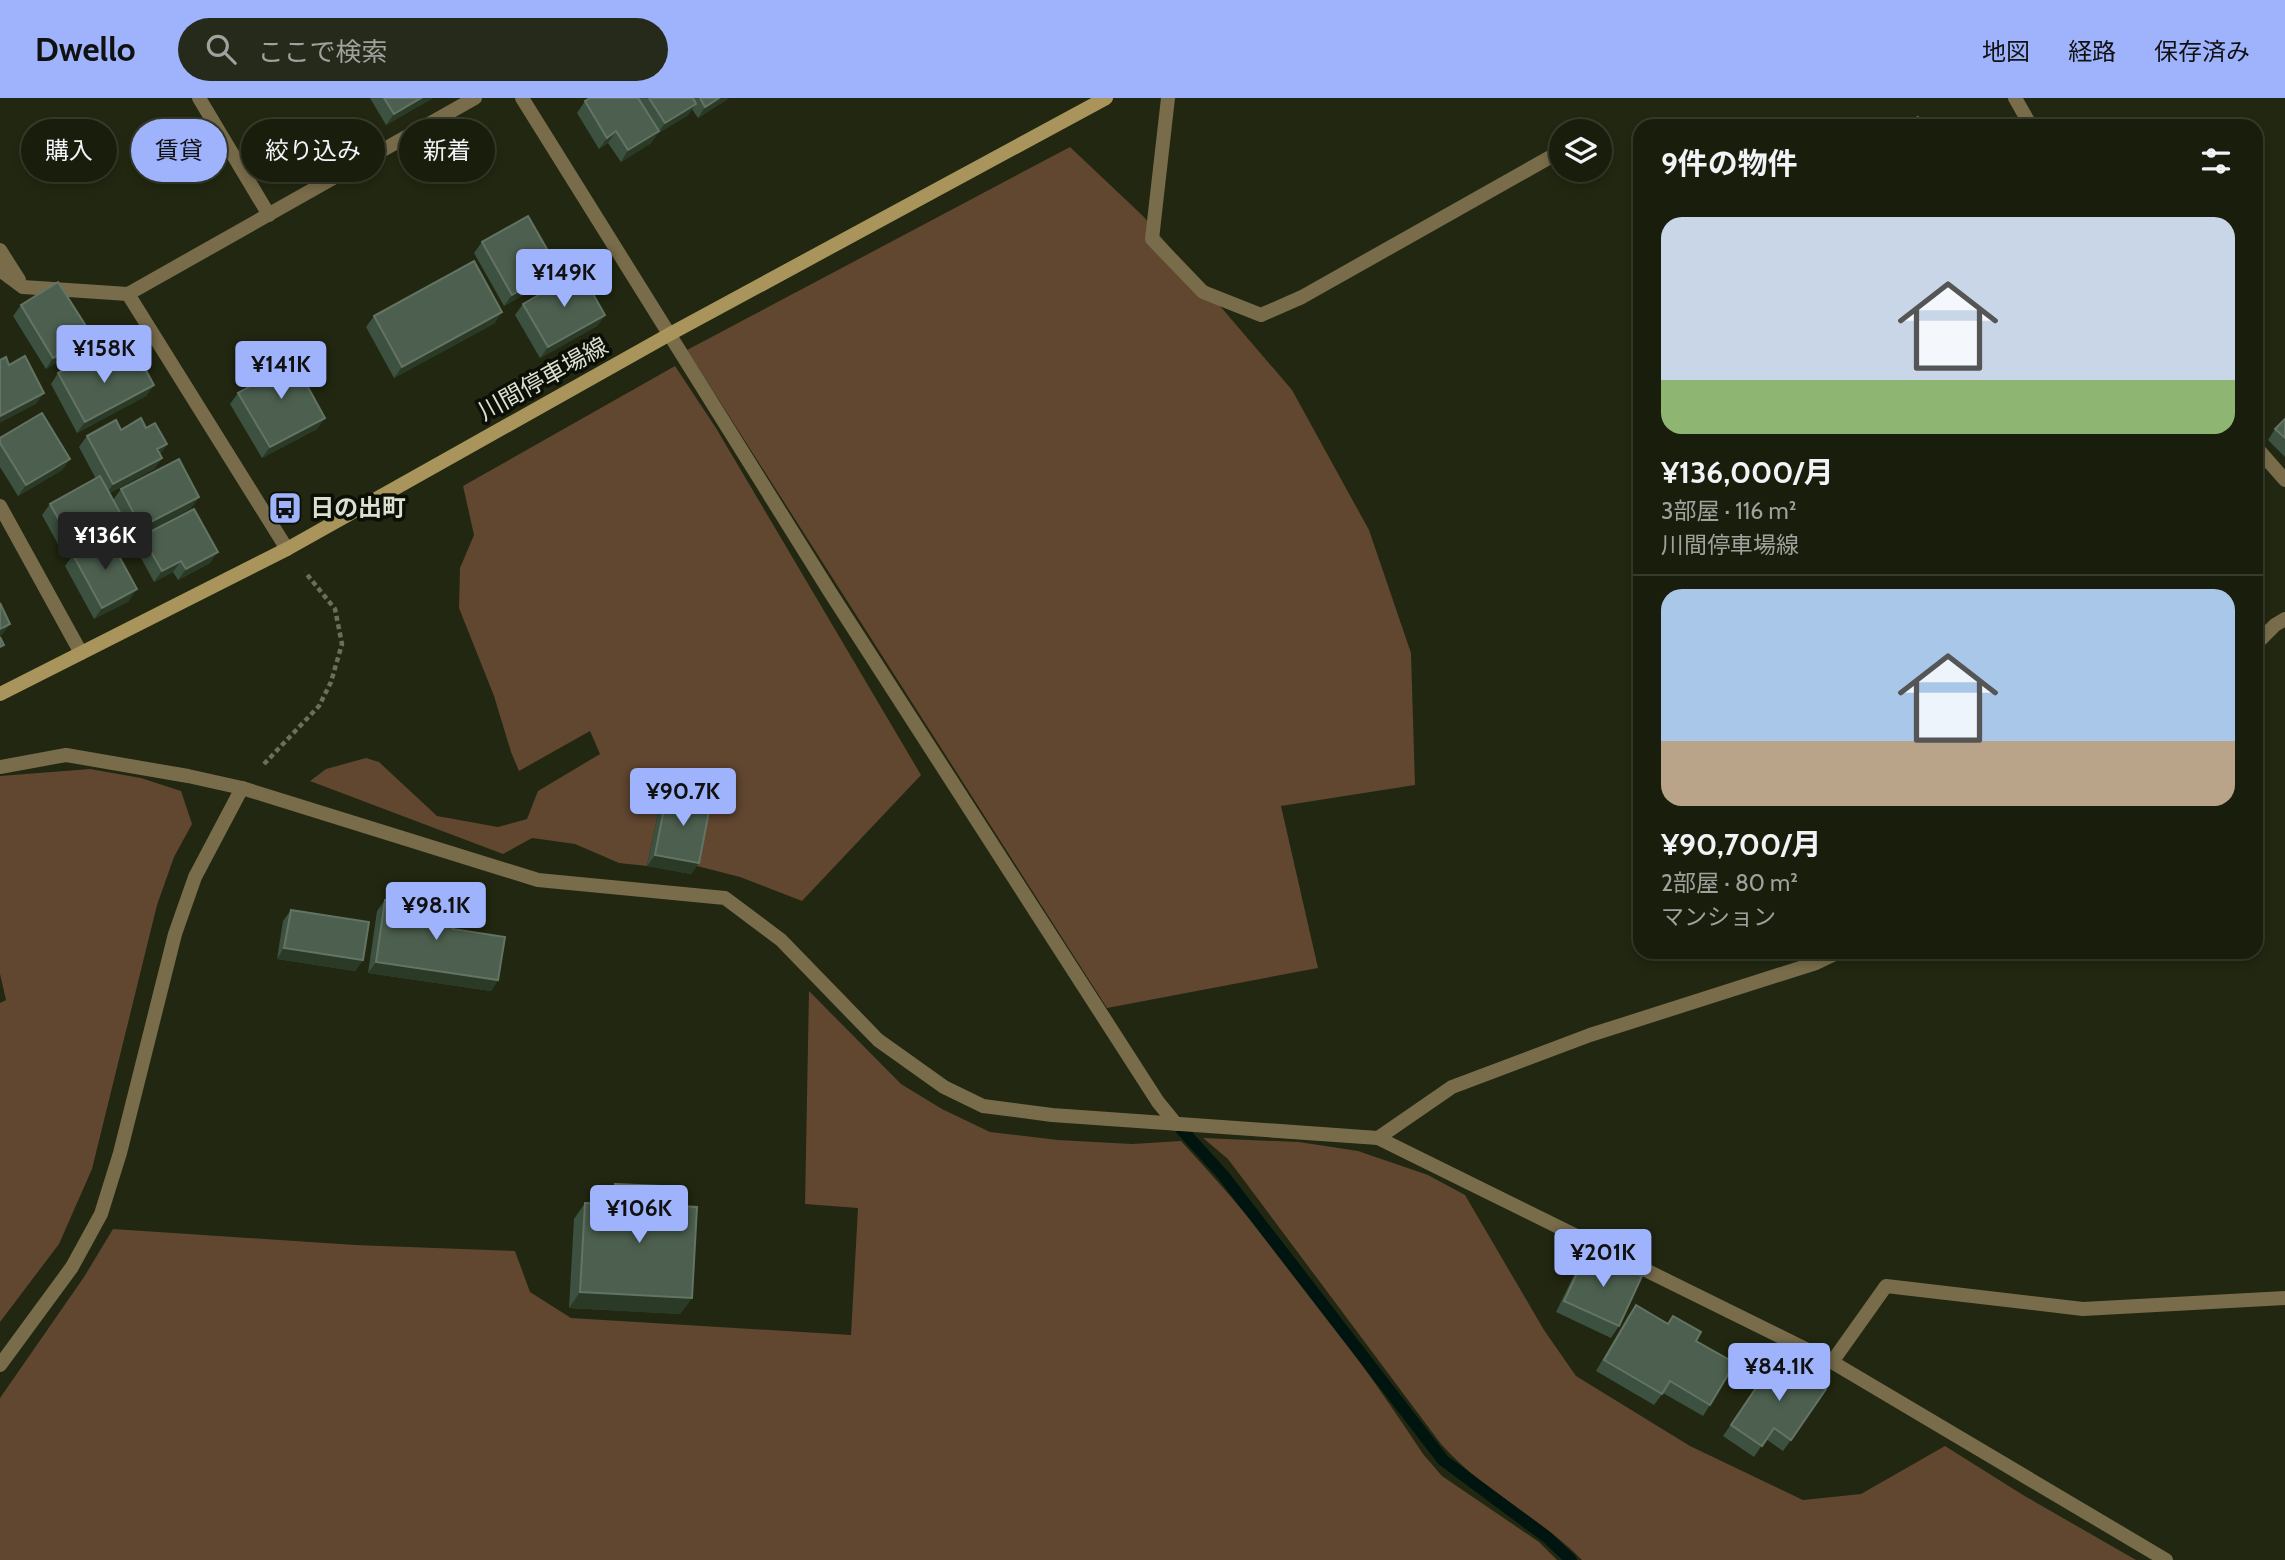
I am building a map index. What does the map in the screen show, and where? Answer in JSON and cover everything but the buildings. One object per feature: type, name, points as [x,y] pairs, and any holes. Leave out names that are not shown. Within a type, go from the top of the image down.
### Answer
[{"type":"main road","name":"川間停車場線","points":[[0,694],[287,549],[670,334],[1106,98]]},
{"type":"street","points":[[199,98],[269,215]]},
{"type":"street","points":[[0,270],[23,287],[128,294],[475,98]]},
{"type":"street","points":[[522,98],[837,604],[1151,1092],[1176,1124]]},
{"type":"street","points":[[1168,98],[1152,239],[1203,292],[1261,315],[1302,297],[1549,157]]},
{"type":"street","points":[[2015,98],[2027,119]]},
{"type":"street","points":[[0,250],[23,287]]},
{"type":"street","points":[[128,294],[287,549]]},
{"type":"street","points":[[2263,455],[2285,480]]},
{"type":"street","points":[[0,506],[81,653]]},
{"type":"street","points":[[2263,636],[2285,619]]},
{"type":"street","points":[[0,767],[66,755],[188,776],[242,788],[538,880],[724,898],[781,940],[878,1040],[944,1087],[983,1106],[1052,1115],[1378,1138],[1832,1362],[2166,1560]]},
{"type":"street","points":[[0,1365],[72,1267],[101,1214],[120,1153],[175,934],[195,877],[242,788]]},
{"type":"street","points":[[1378,1138],[1452,1087],[1590,1035],[1824,959]]},
{"type":"street","points":[[1832,1362],[1886,1286],[2083,1309],[2285,1298]]},
{"type":"path","points":[[242,788],[319,706],[331,682],[342,644],[335,609],[287,549]]},
{"type":"shaded area","points":[[1070,147],[1143,216],[1292,390],[1369,530],[1411,653],[1415,785],[1281,806],[1318,968],[1107,1008],[687,350]]},
{"type":"shaded area","points":[[675,366],[716,428],[921,775],[802,901],[740,877],[693,865],[660,804],[647,866],[619,863],[575,844],[532,838],[503,854],[310,781],[326,769],[366,758],[379,762],[437,816],[498,827],[527,819],[538,791],[600,754],[590,731],[519,771],[494,696],[459,608],[460,568],[474,535],[463,486]]},
{"type":"shaded area","points":[[90,769],[141,778],[181,791],[192,824],[174,857],[157,905],[92,1169],[59,1244],[0,1322],[0,1003],[6,1000],[0,974],[0,776]]},
{"type":"shaded area","points":[[809,991],[901,1084],[942,1109],[990,1132],[1058,1140],[1132,1144],[1181,1141],[1278,1253],[1367,1372],[1423,1454],[1442,1476],[1539,1542],[1557,1560],[0,1560],[0,1398],[84,1277],[113,1229],[355,1245],[515,1251],[530,1292],[571,1318],[851,1335],[858,1208],[805,1204]]},
{"type":"shaded area","points":[[1203,1138],[1299,1142],[1358,1151],[1428,1175],[1465,1195],[1544,1330],[1576,1376],[1690,1446],[1803,1500],[1861,1494],[1945,1446],[2136,1560],[1582,1560],[1474,1475],[1441,1444],[1228,1159]]},
{"type":"waterway","points":[[1172,1119],[1223,1175],[1443,1460],[1548,1538],[1571,1560]]},
{"type":"place","name":"日の出町","points":[[285,508]]}]
